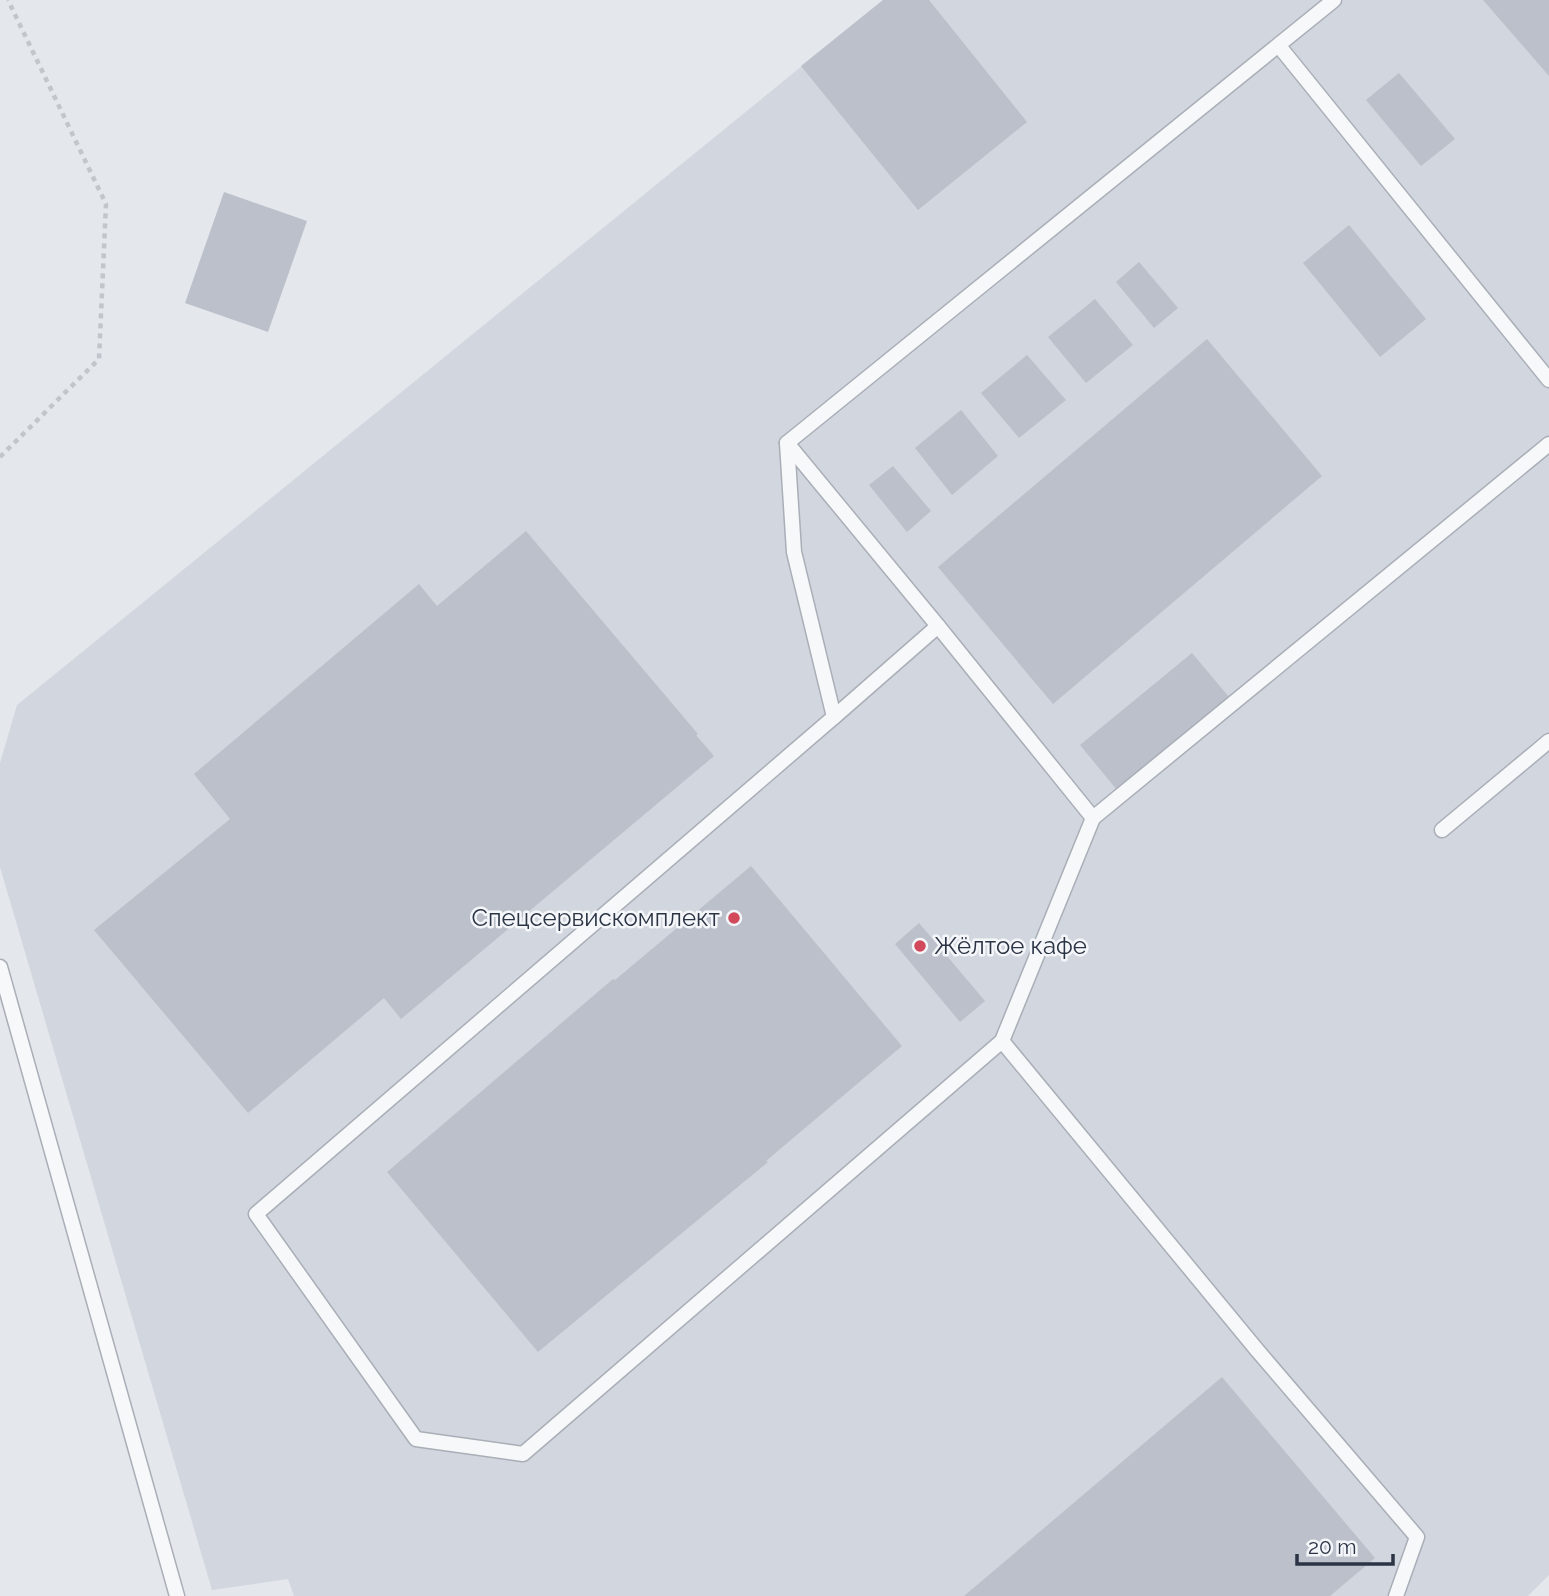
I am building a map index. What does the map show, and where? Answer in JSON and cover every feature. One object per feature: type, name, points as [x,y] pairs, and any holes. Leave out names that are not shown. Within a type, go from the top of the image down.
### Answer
[{"type":"lane","points":[[787,443],[1334,0]]},
{"type":"lane","points":[[1279,46],[1549,380]]},
{"type":"lane","points":[[787,443],[1093,818]]},
{"type":"lane","points":[[787,443],[794,552],[834,717]]},
{"type":"lane","points":[[938,626],[256,1214],[416,1439],[523,1454],[1002,1041],[1093,818],[1549,444]]},
{"type":"lane","points":[[1441,830],[1549,741]]},
{"type":"lane","points":[[0,967],[177,1596]]},
{"type":"lane","points":[[1002,1041],[1257,1350],[1417,1537],[1396,1596]]},
{"type":"path","points":[[0,457],[99,359],[106,204],[8,0]]},
{"type":"shaded area","points":[[883,0],[1549,0],[1549,1575],[1528,1596],[294,1596],[288,1579],[212,1590],[0,867],[0,763],[17,705]]},
{"type":"building","points":[[883,0],[929,0],[1027,122],[918,210],[801,66]]},
{"type":"building","points":[[1483,0],[1549,0],[1549,76]]},
{"type":"building","points":[[1399,73],[1455,139],[1421,166],[1366,100]]},
{"type":"building","points":[[224,192],[307,221],[268,332],[185,303]]},
{"type":"building","points":[[1349,225],[1426,319],[1380,357],[1303,263]]},
{"type":"building","points":[[1139,262],[1178,308],[1154,328],[1116,282]]},
{"type":"building","points":[[1095,299],[1133,345],[1086,383],[1048,337]]},
{"type":"building","points":[[1207,339],[1322,476],[1053,704],[938,567]]},
{"type":"building","points":[[1027,355],[1066,400],[1019,438],[981,393]]},
{"type":"building","points":[[961,410],[998,456],[952,495],[915,448]]},
{"type":"building","points":[[893,466],[931,511],[907,532],[869,485]]},
{"type":"building","points":[[526,531],[714,756],[401,1019],[384,998],[248,1113],[94,930],[230,819],[194,774],[419,584],[437,606]]},
{"type":"building","points":[[1192,653],[1229,697],[1117,790],[1080,745]]},
{"type":"building","points":[[751,866],[902,1046],[766,1161],[768,1162],[538,1352],[387,1172],[613,979]]},
{"type":"building","points":[[919,923],[985,1001],[960,1022],[895,944]]},
{"type":"building","points":[[1222,1377],[1375,1558],[1330,1596],[964,1596]]},
{"type":"place","name":"Спецсервискомплект","points":[[734,918]]},
{"type":"place","name":"Жёлтое кафе","points":[[920,946]]}]
